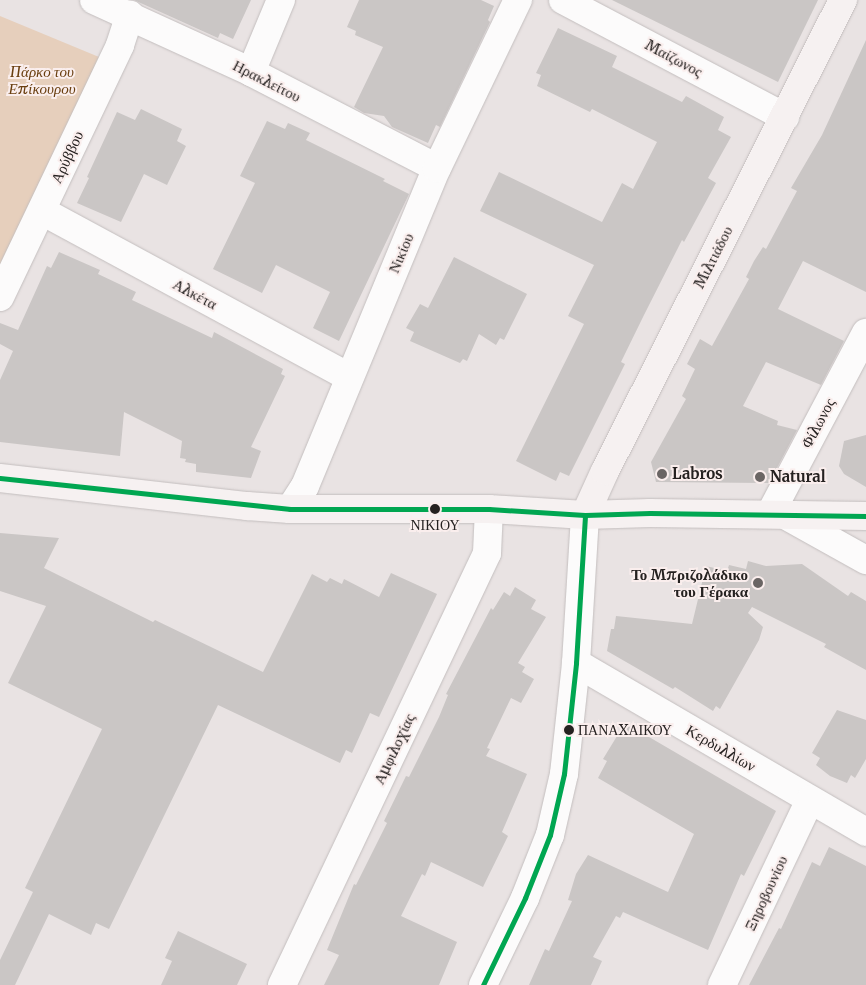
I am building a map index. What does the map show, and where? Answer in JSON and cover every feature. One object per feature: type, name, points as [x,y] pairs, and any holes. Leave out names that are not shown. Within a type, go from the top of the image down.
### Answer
[{"type":"street","name":"Ηρακλείτου","points":[[94,0],[250,72],[437,168]]},
{"type":"street","points":[[250,72],[282,0]]},
{"type":"street","name":"Νικίου","points":[[290,509],[306,486],[349,377],[437,168],[518,0]]},
{"type":"street","name":"Μαίζωνος","points":[[563,0],[785,117]]},
{"type":"street","name":"Μιλτιάδου","points":[[584,515],[843,0]]},
{"type":"street","name":"Αρύββου","points":[[0,297],[120,45],[130,15]]},
{"type":"street","name":"Αλκέτα","points":[[42,212],[349,377]]},
{"type":"street","name":"Φίλωνος","points":[[777,514],[866,332]]},
{"type":"street","points":[[0,478],[247,506],[290,509],[489,509],[584,515],[777,514],[866,516]]},
{"type":"street","name":"Αμφιλοχίας","points":[[282,985],[487,553],[489,509]]},
{"type":"street","points":[[777,514],[866,560]]},
{"type":"street","points":[[483,985],[525,898],[550,835],[564,774],[576,663],[584,515]]},
{"type":"street","name":"Κερδυλλίων","points":[[576,663],[866,832]]},
{"type":"street","name":"Ξηροβουνίου","points":[[722,985],[810,800]]},
{"type":"green space","name":"Πάρκο του Επίκουρου","points":[[0,16],[99,57],[0,269]]},
{"type":"building","points":[[134,0],[251,0],[233,39],[220,33],[218,38]]},
{"type":"building","points":[[359,0],[481,0],[494,6],[488,20],[490,22],[440,127],[436,125],[428,143],[392,127],[384,116],[364,113],[354,107],[383,47],[355,35],[356,31],[347,27]]},
{"type":"building","points":[[612,0],[818,0],[778,82]]},
{"type":"building","points":[[558,28],[617,56],[612,67],[682,102],[686,96],[724,117],[718,130],[731,137],[708,178],[716,183],[684,242],[682,240],[644,315],[621,362],[625,364],[569,476],[560,472],[556,481],[516,461],[584,324],[568,316],[594,265],[480,211],[499,172],[602,222],[622,183],[633,189],[657,142],[592,109],[590,112],[537,86],[541,75],[536,73]]},
{"type":"building","points":[[866,40],[866,292],[803,261],[778,309],[844,341],[821,385],[766,362],[743,406],[778,421],[777,425],[797,430],[769,483],[656,482],[651,462],[686,399],[682,396],[695,369],[687,364],[700,339],[712,346],[749,279],[746,277],[754,261],[763,247],[766,249],[797,191],[791,188],[822,135]]},
{"type":"building","points":[[141,109],[182,129],[177,141],[186,146],[167,185],[144,174],[121,222],[77,203],[117,112],[135,120]]},
{"type":"building","points":[[267,121],[285,129],[288,123],[310,133],[306,140],[385,179],[383,181],[409,194],[339,341],[313,328],[330,292],[276,265],[262,293],[213,269],[255,183],[240,176]]},
{"type":"building","points":[[59,252],[100,270],[98,274],[136,292],[132,300],[212,338],[214,332],[283,369],[281,374],[285,376],[251,447],[261,451],[251,478],[196,472],[196,464],[185,462],[186,459],[180,458],[182,441],[124,412],[120,456],[0,442],[0,380],[13,351],[0,344],[0,323],[18,330],[47,266],[51,268]]},
{"type":"building","points":[[454,257],[527,294],[504,340],[500,338],[496,345],[479,334],[467,361],[463,359],[460,363],[410,341],[414,332],[406,328],[420,304],[428,308]]},
{"type":"building","points":[[866,435],[866,487],[844,474],[839,466],[844,441]]},
{"type":"building","points":[[0,533],[59,538],[44,568],[153,622],[155,620],[263,672],[312,574],[327,582],[330,578],[342,584],[344,579],[379,597],[391,573],[437,594],[379,717],[370,713],[352,753],[346,750],[340,763],[218,705],[109,929],[96,923],[91,935],[49,914],[15,985],[0,985],[0,960],[33,892],[25,888],[102,729],[8,683],[46,606],[0,591]]},
{"type":"building","points":[[748,561],[766,566],[802,564],[848,596],[851,592],[866,601],[866,670],[824,647],[826,644],[752,607],[748,613],[763,627],[759,640],[720,709],[716,706],[713,711],[675,687],[673,689],[607,651],[611,629],[614,629],[616,616],[692,624],[706,566],[727,571],[729,565],[746,569]]},
{"type":"building","points":[[515,587],[536,600],[531,609],[546,617],[518,663],[525,667],[522,672],[534,679],[521,703],[511,698],[487,748],[490,749],[486,756],[527,774],[502,832],[508,836],[483,887],[431,862],[425,876],[422,874],[401,916],[457,942],[439,985],[324,985],[339,955],[327,950],[354,884],[356,885],[387,823],[384,821],[406,776],[409,777],[439,717],[448,695],[446,694],[491,608],[493,610],[504,592],[510,596]]},
{"type":"building","points":[[837,710],[866,720],[866,759],[855,778],[851,775],[847,783],[830,776],[816,765],[820,758],[812,753]]},
{"type":"building","points":[[625,723],[776,811],[744,876],[741,874],[708,950],[623,912],[620,918],[616,916],[593,957],[602,961],[591,985],[529,985],[545,949],[549,951],[572,901],[568,900],[576,874],[588,855],[668,892],[694,834],[598,778],[607,761],[603,759]]},
{"type":"building","points":[[829,847],[866,866],[866,985],[749,985],[779,928],[781,929],[812,862],[820,866]]},
{"type":"building","points":[[178,931],[247,964],[237,985],[161,985],[172,961],[165,958]]},
{"type":"transit line","points":[[0,478],[290,509],[489,509],[585,515],[650,513],[866,516]]},
{"type":"transit line","points":[[483,985],[525,898],[550,835],[564,774],[576,663],[585,515]]},
{"type":"place","name":"Labros","points":[[662,474]]},
{"type":"place","name":"Natural","points":[[760,477]]},
{"type":"place","name":"ΝΙΚΙΟΥ","points":[[435,509]]},
{"type":"place","name":"Το Μπριζολάδικο του Γέρακα","points":[[758,583]]},
{"type":"place","name":"ΠΑΝΑΧΑΙΚΟΥ","points":[[569,730]]}]
